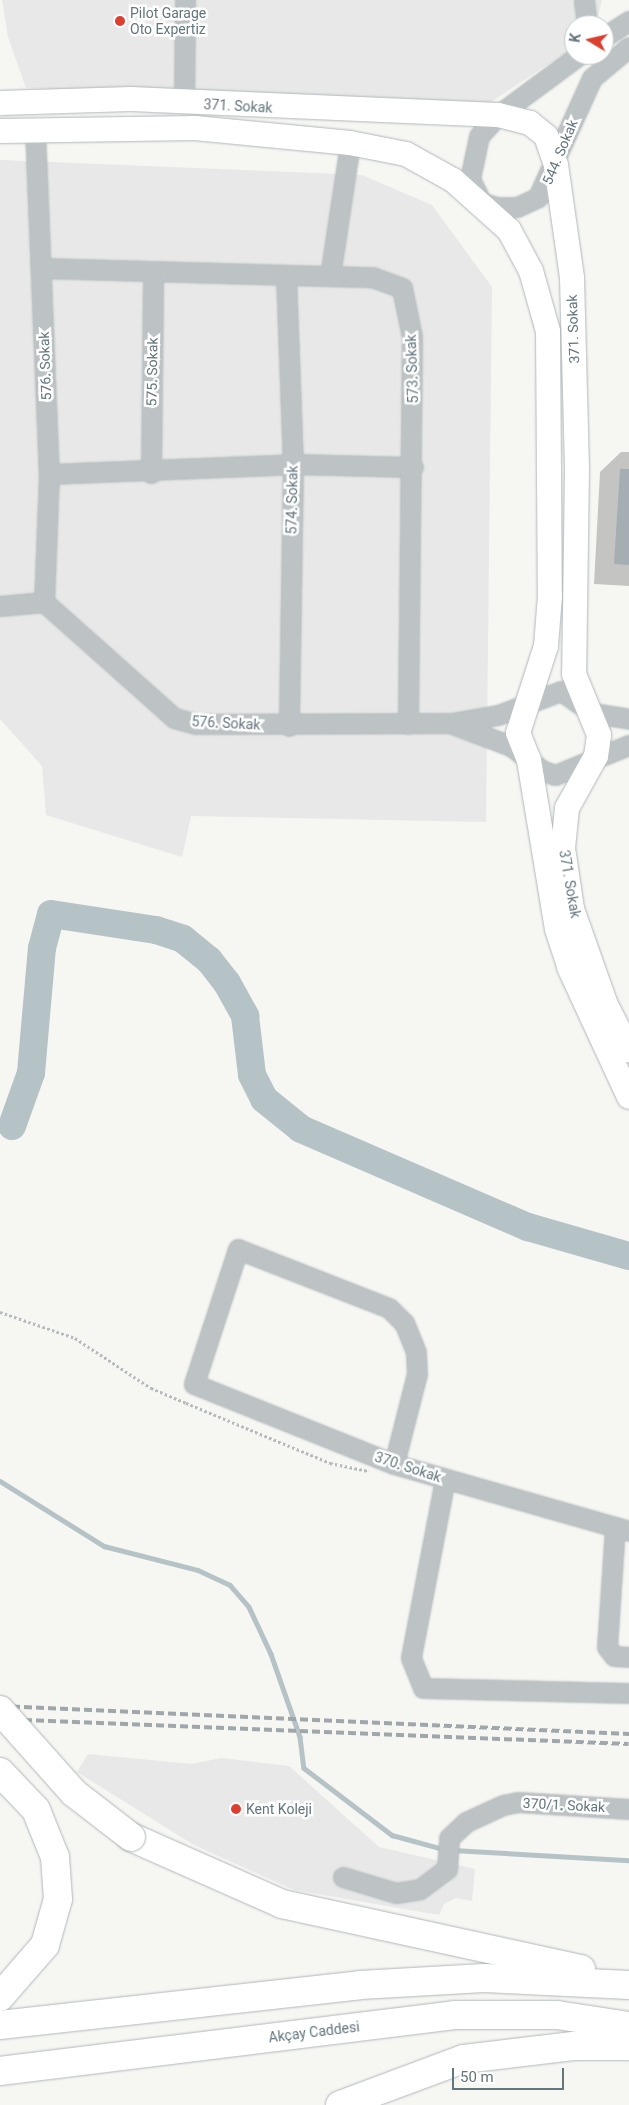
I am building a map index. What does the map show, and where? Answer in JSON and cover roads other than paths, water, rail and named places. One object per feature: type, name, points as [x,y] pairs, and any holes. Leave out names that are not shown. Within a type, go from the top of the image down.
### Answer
[{"type":"highway","points":[[0,1710],[74,1793],[131,1837],[282,1904],[629,1980]]},
{"type":"highway","points":[[0,1997],[45,1945],[58,1899],[56,1857],[46,1831],[36,1810],[2,1781]]},
{"type":"highway","points":[[0,2024],[369,1985],[484,1978],[629,1985]]},
{"type":"highway","name":"Akçay Caddesi","points":[[0,2071],[455,2015],[557,2015],[629,2026]]},
{"type":"highway","points":[[340,2105],[464,2059],[573,2046],[629,2046]]},
{"type":"main road","name":"371. Sokak","points":[[0,103],[184,102],[498,115],[538,128],[546,136],[556,165],[572,278],[577,468],[574,674],[593,713],[599,735],[596,756],[566,808],[563,848],[572,909],[606,1005],[629,1050]]},
{"type":"main road","name":"371. Sokak","points":[[0,132],[35,129],[195,128],[350,143],[406,154],[481,202],[522,252],[542,302],[548,331],[550,596],[546,646],[531,702],[518,733],[528,760],[557,929],[629,1097]]},
{"type":"street","points":[[184,102],[185,0]]},
{"type":"street","points":[[584,0],[586,15]]},
{"type":"street","points":[[614,31],[629,21]]},
{"type":"street","name":"544. Sokak","points":[[481,202],[496,208],[530,203],[546,187],[592,78],[629,47]]},
{"type":"street","points":[[481,202],[470,179],[473,148],[498,115],[565,65]]},
{"type":"street","points":[[591,65],[592,78]]},
{"type":"street","name":"576. Sokak","points":[[35,129],[49,474],[44,602],[174,718],[196,724],[288,726],[452,723]]},
{"type":"street","points":[[330,276],[350,143]]},
{"type":"street","name":"573. Sokak","points":[[41,268],[372,277],[402,288],[412,337],[413,467],[408,724]]},
{"type":"street","name":"575. Sokak","points":[[151,473],[153,271]]},
{"type":"street","name":"574. Sokak","points":[[286,275],[293,464],[288,726]]},
{"type":"street","points":[[49,474],[151,473],[293,464],[413,467]]},
{"type":"street","points":[[0,606],[44,602]]},
{"type":"street","points":[[452,723],[561,692],[593,713],[629,719]]},
{"type":"street","points":[[452,723],[511,746],[528,760],[555,775],[596,756],[629,745]]},
{"type":"street","name":"370. Sokak","points":[[394,1464],[418,1363],[410,1332],[389,1308],[238,1249],[194,1384],[394,1464],[622,1529]]},
{"type":"street","points":[[445,1478],[411,1658],[423,1688],[629,1693]]},
{"type":"street","points":[[622,1529],[607,1646],[614,1656],[629,1657]]},
{"type":"street","name":"370/1. Sokak","points":[[343,1877],[396,1893],[420,1889],[447,1869],[449,1838],[466,1822],[519,1802],[629,1809]]},
{"type":"waterway","points":[[12,1126],[31,1073],[42,948],[51,914],[156,930],[183,939],[209,960],[227,983],[245,1016],[252,1075],[264,1099],[301,1129],[528,1227],[629,1256]]},
{"type":"waterway","points":[[0,1481],[104,1546],[198,1570],[230,1585],[249,1607],[271,1654],[300,1737],[304,1768],[392,1835],[443,1849]]},
{"type":"waterway","points":[[453,1850],[629,1860]]},
{"type":"railway","points":[[0,1706],[629,1734]]},
{"type":"railway","points":[[0,1719],[629,1744]]},
{"type":"place","name":"Pilot Garage Oto Expertiz","points":[[120,21]]},
{"type":"place","name":"Kent Koleji","points":[[236,1809]]}]
